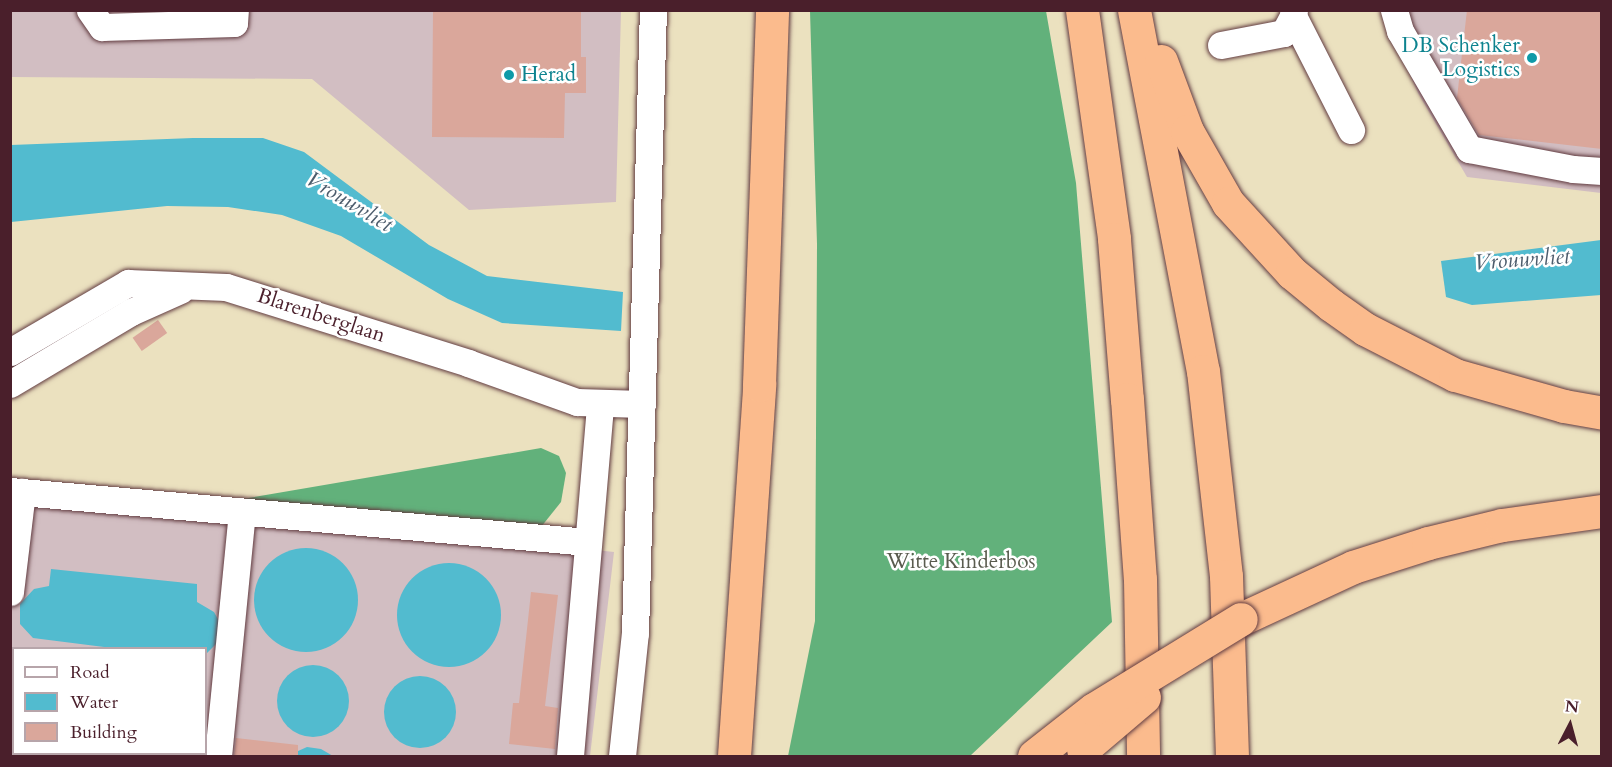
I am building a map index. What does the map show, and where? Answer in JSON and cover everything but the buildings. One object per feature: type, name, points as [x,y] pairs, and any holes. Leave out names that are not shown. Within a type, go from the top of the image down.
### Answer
[{"type":"highway","points":[[734,756],[759,385],[772,10]]},
{"type":"highway","points":[[1082,10],[1114,238],[1140,579],[1143,756]]},
{"type":"highway","points":[[1134,10],[1203,371],[1226,576],[1233,756]]},
{"type":"highway","points":[[1147,10],[1168,82],[1204,166],[1227,203],[1292,273],[1365,330],[1455,375],[1564,406],[1602,413]]},
{"type":"highway","points":[[1034,756],[1094,709],[1241,619],[1295,592],[1353,567],[1428,543],[1502,525],[1602,511]]},
{"type":"highway","points":[[1075,756],[1241,619]]},
{"type":"street","points":[[90,10],[102,27],[234,23],[235,10]]},
{"type":"street","points":[[622,756],[635,633],[654,10]]},
{"type":"street","points":[[1394,10],[1400,31],[1469,148],[1573,169],[1602,171]]},
{"type":"street","points":[[1221,45],[1284,33],[1294,13]]},
{"type":"street","points":[[1294,13],[1351,130]]},
{"type":"street","name":"Blarenberglaan","points":[[10,352],[128,283],[243,291],[577,402],[642,404]]},
{"type":"street","points":[[10,384],[131,312],[183,288]]},
{"type":"street","points":[[570,756],[600,404]]},
{"type":"street","points":[[10,592],[16,492],[588,542]]},
{"type":"street","points":[[218,756],[215,668],[234,613],[242,513]]},
{"type":"shaded area","points":[[11,11],[621,11],[616,202],[469,210],[312,79],[11,77]]},
{"type":"shaded area","points":[[1383,11],[1601,11],[1601,193],[1467,177],[1418,93]]},
{"type":"shaded area","points":[[11,486],[614,552],[590,756],[11,756]]},
{"type":"green space","name":"Witte Kinderbos","points":[[810,11],[1046,11],[1076,183],[1112,622],[970,756],[788,756],[815,621],[817,244]]},
{"type":"green space","points":[[541,448],[559,456],[566,473],[561,502],[541,527],[243,499]]},
{"type":"water","name":"Vrouwvliet","points":[[193,138],[263,138],[304,152],[429,245],[487,276],[623,292],[621,331],[502,323],[448,299],[341,236],[282,215],[228,207],[167,206],[11,222],[11,145]]},
{"type":"water","name":"Vrouwvliet","points":[[1601,240],[1601,295],[1472,305],[1446,297],[1441,261]]},
{"type":"water","points":[[306,548],[326,552],[343,563],[354,580],[358,600],[354,620],[343,637],[326,648],[306,652],[286,648],[269,637],[258,620],[254,600],[258,580],[269,563],[286,552]]},
{"type":"water","points":[[449,563],[469,567],[486,578],[497,595],[501,615],[497,635],[486,652],[469,663],[449,667],[429,663],[412,652],[401,635],[397,615],[401,595],[412,578],[429,567]]},
{"type":"water","points":[[51,569],[197,584],[197,602],[214,612],[220,623],[217,643],[207,653],[207,647],[104,647],[33,638],[20,624],[20,604],[34,589],[49,586]]},
{"type":"water","points":[[320,665],[339,675],[347,687],[349,701],[347,715],[339,727],[327,735],[306,737],[287,727],[279,715],[277,694],[287,675],[299,667]]},
{"type":"water","points":[[427,676],[446,686],[454,698],[456,712],[454,726],[446,738],[434,746],[413,748],[394,738],[386,726],[384,705],[394,686],[406,678]]},
{"type":"water","points":[[12,745],[12,755],[200,756],[11,756]]},
{"type":"water","points":[[307,747],[321,749],[333,756],[287,756]]},
{"type":"place","name":"DB Schenker Logistics","points":[[1532,58]]},
{"type":"place","name":"Herad","points":[[509,75]]}]
